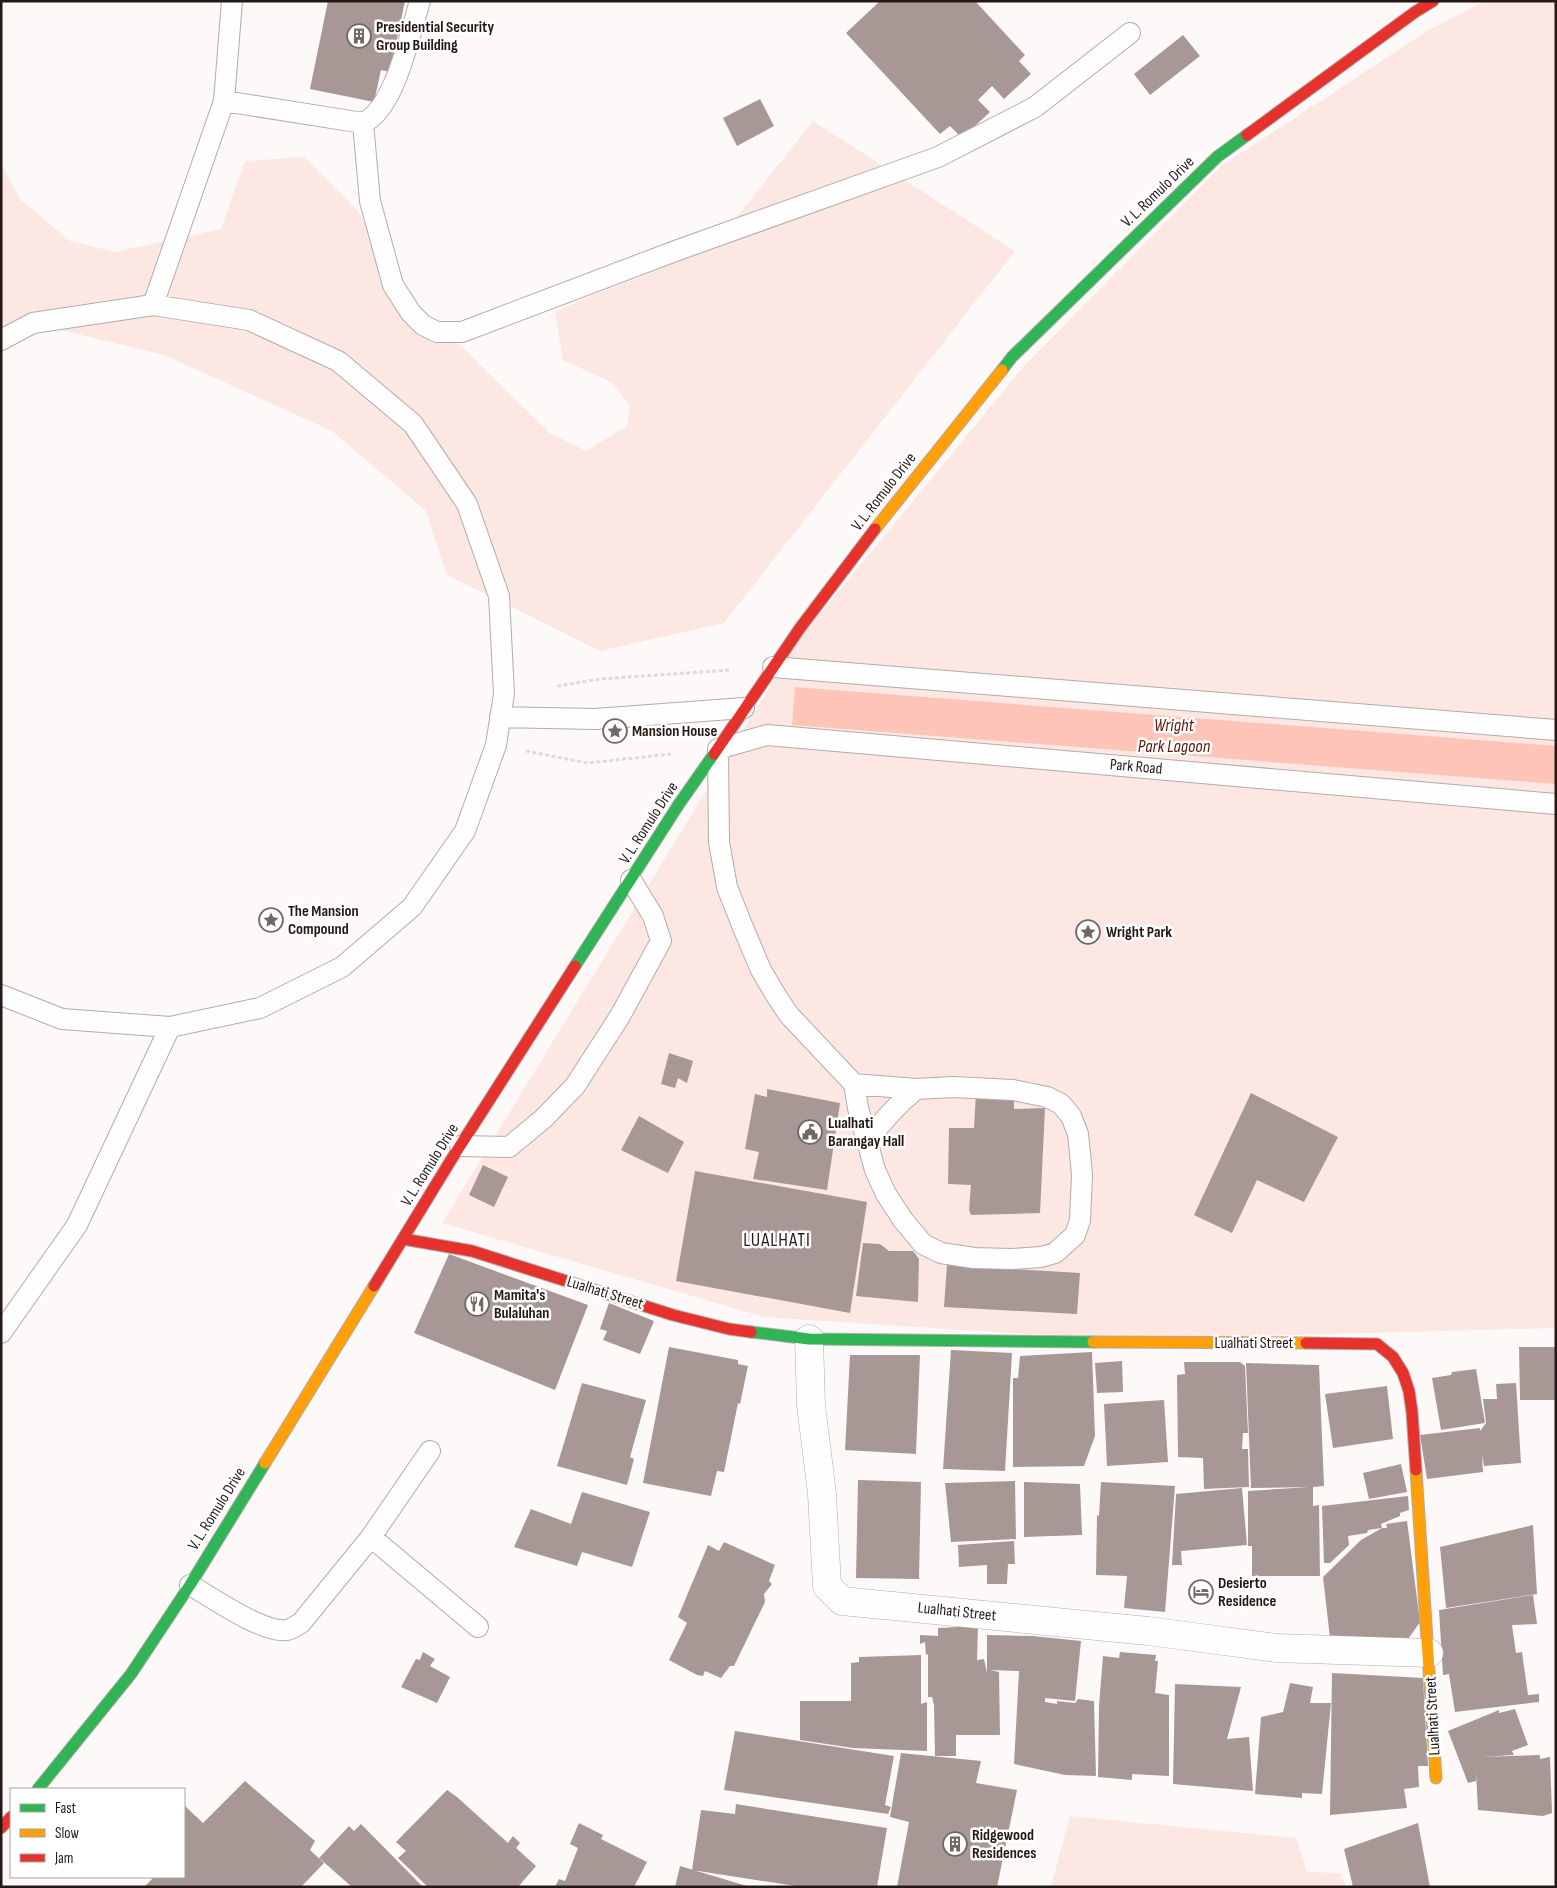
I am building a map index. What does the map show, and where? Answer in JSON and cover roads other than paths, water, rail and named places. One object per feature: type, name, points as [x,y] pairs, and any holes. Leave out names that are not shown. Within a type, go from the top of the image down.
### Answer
[{"type":"main road","name":"V. L. Romulo Drive","points":[[39,1788],[131,1674],[190,1586],[460,1146],[679,804],[800,628],[896,501],[1012,357],[1217,157],[1415,12],[1434,1]]},
{"type":"main road","name":"Lualhati Street","points":[[403,1239],[472,1250],[673,1315],[730,1329],[809,1339],[1377,1344],[1386,1349],[1401,1364],[1409,1390],[1412,1412],[1430,1653],[1436,1778]]},
{"type":"main road","points":[[1,1828],[10,1818]]},
{"type":"street","name":"Lualhati Street","points":[[809,1339],[811,1405],[822,1494],[827,1586],[842,1602],[1148,1631],[1276,1648],[1430,1653]]},
{"type":"lane","points":[[153,305],[224,101],[232,1]]},
{"type":"lane","points":[[224,101],[363,123],[372,119],[398,77],[420,1]]},
{"type":"lane","points":[[363,123],[370,201],[393,285],[411,313],[423,325],[437,332],[462,332],[678,250],[938,157],[1035,107],[1130,33]]},
{"type":"lane","points":[[1,340],[33,323],[153,305],[249,320],[338,361],[412,424],[467,504],[498,596],[504,694],[496,745],[465,831],[412,907],[342,967],[260,1008],[170,1027],[62,1019],[1,996]]},
{"type":"lane","points":[[773,667],[1556,730]]},
{"type":"lane","points":[[500,717],[595,718],[744,708]]},
{"type":"lane","name":"Park Road","points":[[718,749],[767,735],[1556,804]]},
{"type":"lane","points":[[718,749],[719,842],[728,887],[742,925],[761,970],[789,1015],[854,1084],[858,1108],[875,1170],[886,1194],[903,1220],[923,1244],[941,1252],[974,1258],[1012,1259],[1055,1253],[1075,1235],[1080,1220],[1082,1176],[1078,1134],[1071,1116],[1061,1104],[1047,1096],[1013,1090],[954,1087],[916,1089],[854,1084]]},
{"type":"lane","points":[[460,1146],[509,1147],[543,1120],[580,1079],[620,1016],[661,941],[653,916],[631,880]]},
{"type":"lane","points":[[1,1333],[77,1225],[170,1027]]},
{"type":"lane","points":[[868,1140],[890,1112],[916,1089]]},
{"type":"lane","points":[[190,1586],[260,1625],[273,1629],[288,1630],[301,1623],[371,1537],[430,1451]]},
{"type":"lane","points":[[371,1537],[478,1627]]},
{"type":"water","name":"Wright Park Lagoon","points":[[795,687],[1556,746],[1556,784],[792,725]]},
{"type":"place","name":"Presidential Security Group Building","points":[[359,36]]},
{"type":"place","name":"Mansion House","points":[[615,731]]},
{"type":"place","name":"The Mansion Compound","points":[[271,920]]},
{"type":"place","name":"Wright Park","points":[[1088,932]]},
{"type":"place","name":"Lualhati Barangay Hall","points":[[810,1132]]},
{"type":"place","name":"Mamita's Bulaluhan","points":[[477,1304]]},
{"type":"place","name":"Desierto Residence","points":[[1201,1592]]},
{"type":"place","name":"Ridgewood Residences","points":[[955,1844]]},
{"type":"district","name":"LUALHATI","points":[[777,1240]]}]
